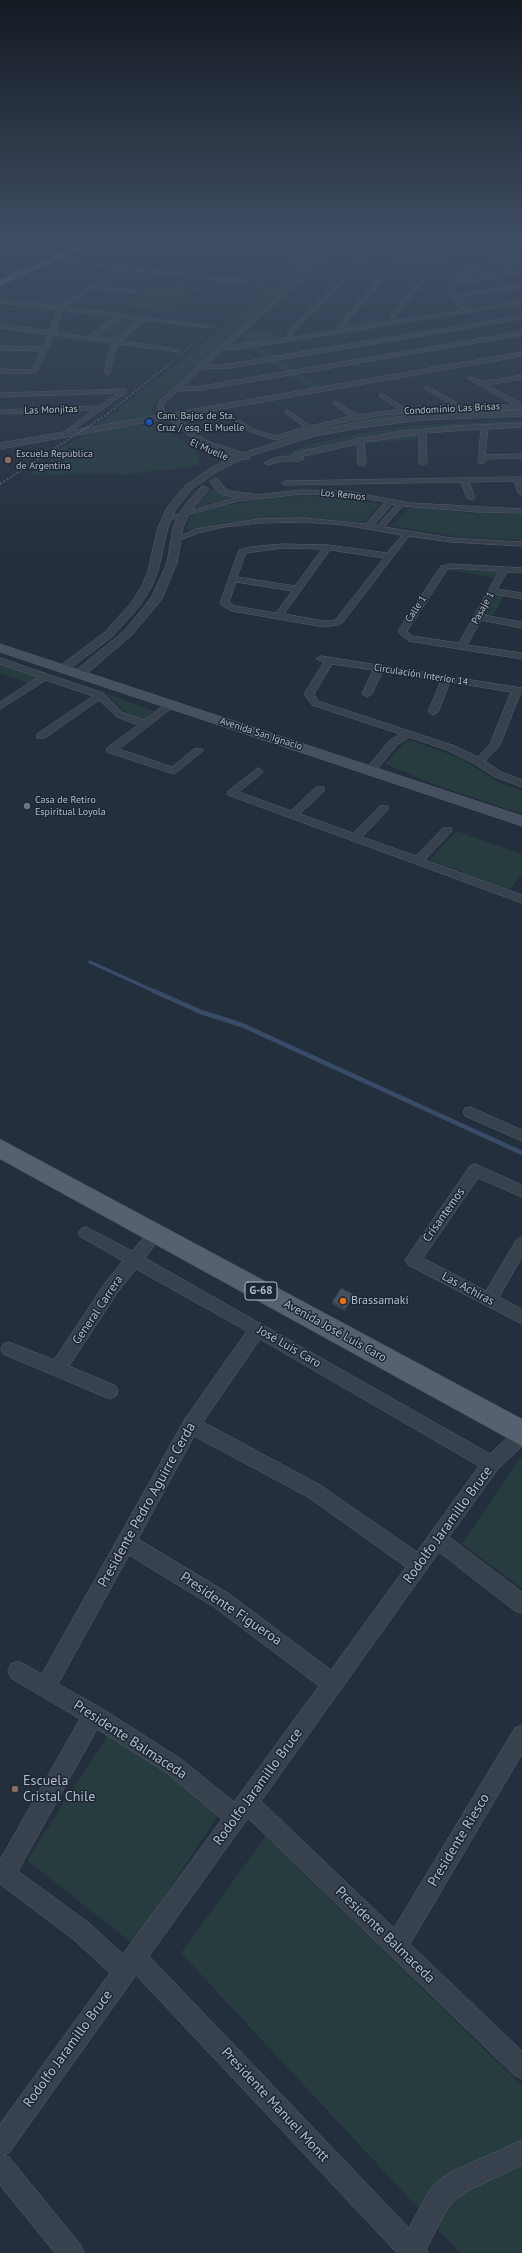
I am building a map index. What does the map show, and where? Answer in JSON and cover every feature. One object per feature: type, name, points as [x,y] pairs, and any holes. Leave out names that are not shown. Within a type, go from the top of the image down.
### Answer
[{"type":"main road","name":"Avenida San Ignacio","points":[[0,648],[522,821]]},
{"type":"main road","name":"Avenida José Luis Caro","points":[[0,1148],[522,1434]]},
{"type":"street","points":[[0,371],[34,372],[47,344]]},
{"type":"street","points":[[106,373],[115,344]]},
{"type":"street","points":[[131,344],[178,351]]},
{"type":"street","points":[[166,417],[160,405],[175,388],[226,344]]},
{"type":"street","points":[[222,348],[238,348],[261,344]]},
{"type":"street","points":[[199,367],[229,366],[360,344]]},
{"type":"street","points":[[175,388],[202,388],[465,344]]},
{"type":"street","points":[[0,348],[45,349]]},
{"type":"street","points":[[0,446],[522,354]]},
{"type":"street","points":[[482,384],[521,374]]},
{"type":"street","points":[[470,378],[522,407]]},
{"type":"street","points":[[426,387],[460,408]]},
{"type":"street","points":[[0,395],[125,391],[63,435]]},
{"type":"street","points":[[381,395],[406,411]]},
{"type":"street","points":[[335,403],[356,417]]},
{"type":"street","name":"Condominio Las Brisas","points":[[238,421],[251,430],[275,438],[356,417],[382,413],[460,408],[522,407]]},
{"type":"street","name":"Las Monjitas","points":[[0,412],[102,408]]},
{"type":"street","points":[[287,412],[310,428]]},
{"type":"street","name":"Condominio Las Brisas","points":[[382,413],[402,433]]},
{"type":"street","points":[[80,674],[112,648],[142,618],[164,584],[174,558],[183,515],[197,496],[214,481],[243,460],[291,444],[392,423],[522,413]]},
{"type":"street","name":"El Muelle","points":[[243,460],[204,443],[189,433],[174,419],[166,417],[165,420],[178,435],[190,443],[232,460],[243,460],[256,460],[291,444]]},
{"type":"street","points":[[438,419],[522,418]]},
{"type":"street","points":[[292,459],[307,452],[360,439],[422,431],[485,426],[522,425]]},
{"type":"street","points":[[485,426],[481,459],[522,456]]},
{"type":"street","points":[[422,431],[423,463]]},
{"type":"street","points":[[360,439],[362,464]]},
{"type":"street","points":[[268,463],[292,459],[315,459]]},
{"type":"street","points":[[63,668],[98,643],[127,615],[149,583],[157,560],[166,519],[175,502],[194,483],[206,474],[232,460]]},
{"type":"street","points":[[285,483],[411,484],[464,480],[519,479],[522,493]]},
{"type":"street","points":[[464,480],[471,498]]},
{"type":"street","points":[[214,481],[218,488],[226,493],[254,497]]},
{"type":"street","name":"Los Remos","points":[[166,519],[213,505],[290,492],[328,492],[356,495],[401,504],[477,510],[522,511]]},
{"type":"street","points":[[368,527],[389,502]]},
{"type":"street","points":[[379,528],[401,504]]},
{"type":"street","points":[[177,539],[208,528],[259,521],[320,521],[467,541],[522,544]]},
{"type":"street","points":[[389,556],[328,547],[282,546],[246,550],[242,552],[224,601],[226,606],[278,616],[324,624],[337,622],[389,556],[407,533]]},
{"type":"street","points":[[278,616],[328,547]]},
{"type":"street","name":"Calle 1","points":[[522,570],[452,566],[442,569],[402,631],[409,638],[522,656]]},
{"type":"street","name":"Pasaje 1","points":[[462,646],[504,569]]},
{"type":"street","points":[[232,579],[297,589]]},
{"type":"street","points":[[149,583],[164,584]]},
{"type":"street","points":[[492,591],[522,596]]},
{"type":"street","points":[[127,615],[142,618]]},
{"type":"street","points":[[478,617],[522,624]]},
{"type":"street","name":"Circulación Interior 14","points":[[320,659],[520,691]]},
{"type":"street","points":[[330,660],[309,694],[315,702],[451,748],[479,762],[497,774],[522,784]]},
{"type":"street","points":[[0,661],[100,695],[120,715],[144,724]]},
{"type":"street","points":[[366,694],[379,668]]},
{"type":"street","points":[[0,706],[46,676]]},
{"type":"street","points":[[433,712],[447,679]]},
{"type":"street","points":[[479,762],[495,745],[520,691]]},
{"type":"street","points":[[41,736],[100,695]]},
{"type":"street","points":[[170,705],[111,750],[174,771],[198,751]]},
{"type":"street","points":[[371,770],[393,743],[407,734]]},
{"type":"street","points":[[258,771],[232,793],[522,898]]},
{"type":"street","points":[[293,815],[320,789]]},
{"type":"street","points":[[355,838],[384,808]]},
{"type":"street","points":[[418,861],[447,830]]},
{"type":"street","points":[[470,1112],[522,1136]]},
{"type":"street","name":"Crisantemos","points":[[414,1260],[476,1170],[522,1192]]},
{"type":"street","name":"General Carrera","points":[[58,1370],[111,1288],[156,1233]]},
{"type":"street","name":"José Luis Caro","points":[[86,1234],[258,1330],[491,1464]]},
{"type":"street","points":[[489,1300],[522,1243]]},
{"type":"street","name":"Las Achiras","points":[[414,1260],[522,1317]]},
{"type":"street","name":"Presidente Pedro Aguirre Cerda","points":[[46,1687],[191,1425],[258,1330]]},
{"type":"street","points":[[9,1349],[110,1391]]},
{"type":"street","points":[[191,1425],[314,1491],[358,1520],[419,1565]]},
{"type":"street","name":"Rodolfo Jaramillo Bruce","points":[[0,2144],[491,1464],[522,1434]]},
{"type":"street","points":[[437,1539],[522,1604]]},
{"type":"street","name":"Presidente Figueroa","points":[[125,1542],[222,1600],[332,1683]]},
{"type":"street","name":"Presidente Balmaceda","points":[[18,1671],[94,1715],[242,1809],[396,1946],[522,2067]]},
{"type":"street","points":[[2,1873],[94,1715]]},
{"type":"street","name":"Presidente Riesco","points":[[396,1946],[522,1736]]},
{"type":"street","name":"Presidente Manuel Montt","points":[[2,1873],[81,1931],[130,1964],[412,2252]]},
{"type":"street","points":[[412,2252],[438,2200],[446,2191],[458,2182],[522,2152]]},
{"type":"street","points":[[0,2166],[71,2253]]},
{"type":"green space","points":[[204,344],[223,344],[156,401],[152,408],[155,417],[95,427]]},
{"type":"green space","points":[[258,346],[320,387],[310,389],[249,347]]},
{"type":"green space","points":[[497,408],[522,409],[522,412],[346,426],[287,439],[244,454],[240,453],[297,433],[340,422],[416,411]]},
{"type":"green space","points":[[522,420],[522,424],[407,430],[365,436],[319,446],[290,456],[280,456],[302,447],[348,436],[407,426]]},
{"type":"green space","points":[[158,424],[195,451],[200,464],[188,468],[149,471],[128,475],[116,473],[28,475],[45,463],[56,458],[52,452],[88,434],[110,429]]},
{"type":"green space","points":[[414,434],[419,439],[362,444],[363,442]]},
{"type":"green space","points":[[213,489],[231,498],[198,507],[200,502]]},
{"type":"green space","points":[[304,496],[333,497],[380,504],[365,521],[360,522],[312,518],[271,518],[231,522],[187,530],[189,517],[218,507],[269,498]]},
{"type":"green space","points":[[410,507],[468,513],[522,514],[522,540],[461,537],[392,526]]},
{"type":"green space","points":[[449,570],[496,571],[498,573],[495,578]]},
{"type":"green space","points":[[496,595],[504,595],[492,617],[487,616],[485,615]]},
{"type":"green space","points":[[0,664],[37,677],[28,683],[0,673]]},
{"type":"green space","points":[[105,693],[154,711],[144,719],[140,719],[125,713]]},
{"type":"green space","points":[[412,741],[460,758],[500,783],[522,791],[522,814],[436,785],[385,764],[405,742]]},
{"type":"green space","points":[[456,831],[522,854],[522,874],[510,890],[430,860]]},
{"type":"green space","points":[[520,1458],[522,1459],[522,1588],[462,1544]]},
{"type":"green space","points":[[110,1732],[220,1812],[133,1944],[27,1860]]},
{"type":"green space","points":[[266,1836],[522,2086],[522,2253],[460,2253],[181,1953]]},
{"type":"building","name":"Brassamaki","points":[[341,1288],[355,1295],[345,1309],[332,1302]]},
{"type":"waterway","points":[[90,962],[156,992]]},
{"type":"waterway","points":[[154,991],[201,1012],[242,1025],[522,1153]]},
{"type":"railway","points":[[166,367],[192,344]]},
{"type":"railway","points":[[0,484],[106,415],[167,366]]},
{"type":"place","name":"Cam. Bajos de Sta. Cruz / esq. El Muelle","points":[[149,422]]},
{"type":"place","name":"Escuela República de Argentina","points":[[8,460]]},
{"type":"place","name":"Casa de Retiro Espiritual Loyola","points":[[27,806]]},
{"type":"place","name":"Brassamaki","points":[[343,1301]]},
{"type":"place","name":"Escuela Cristal Chile","points":[[15,1789]]}]
